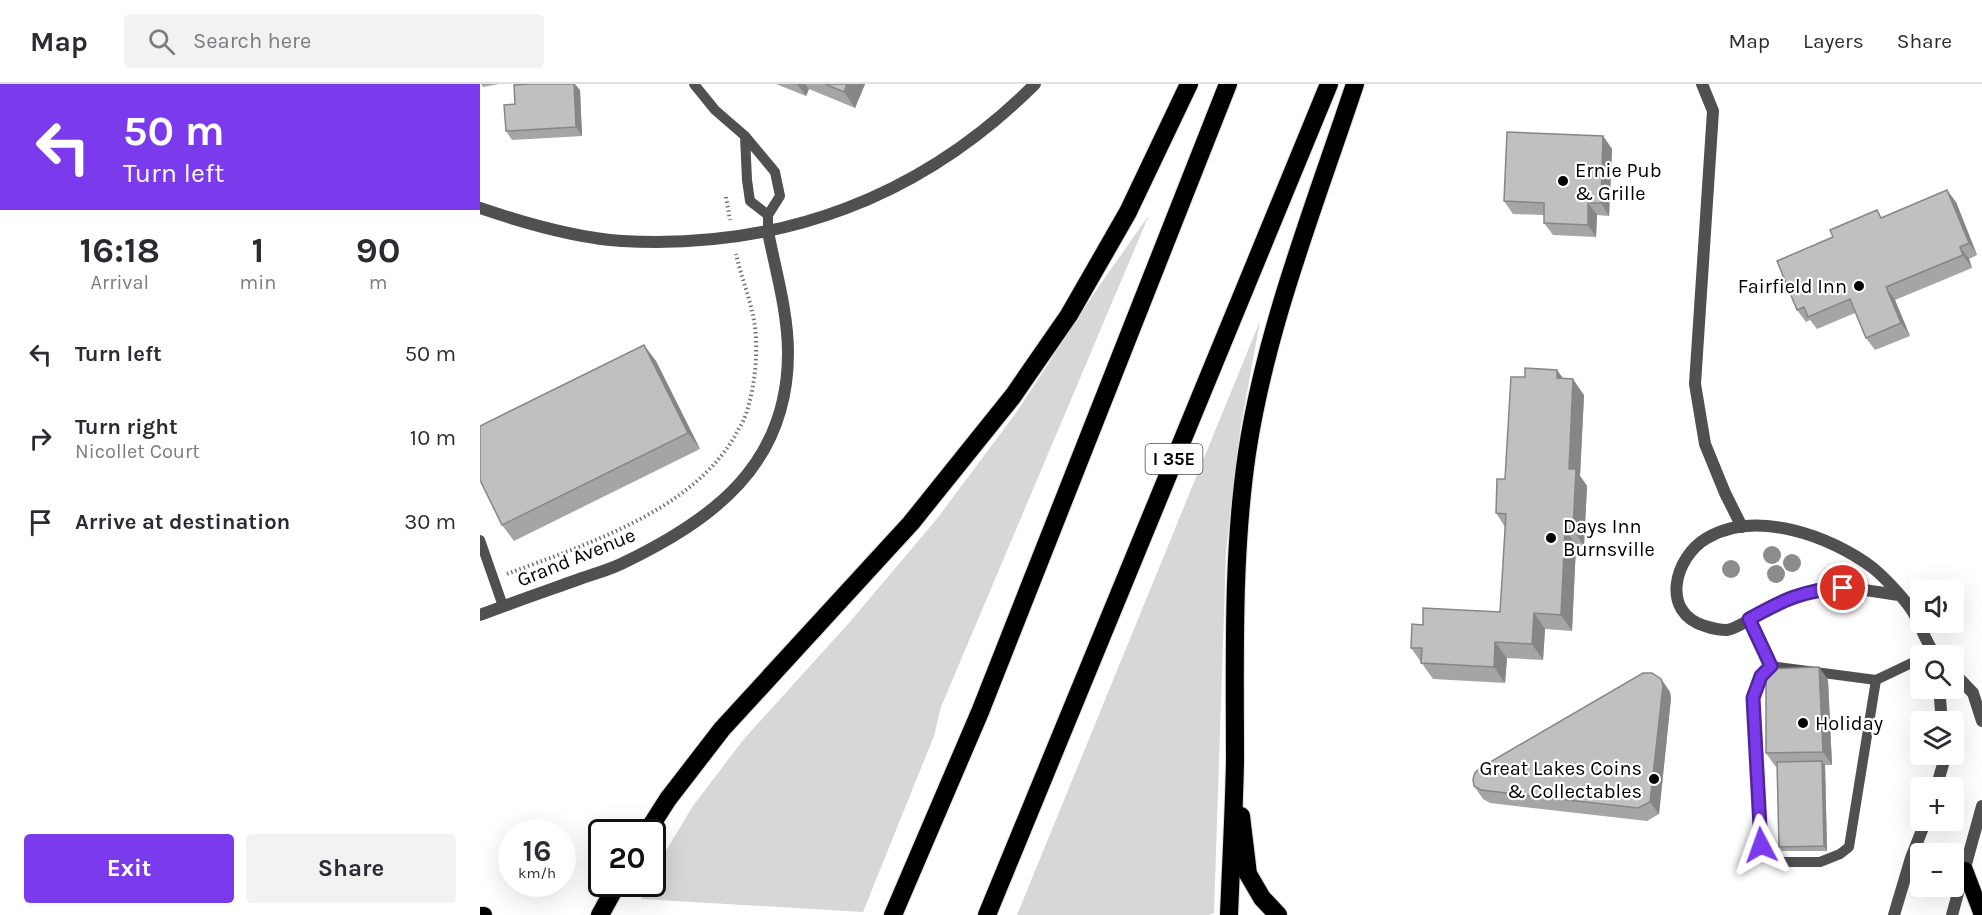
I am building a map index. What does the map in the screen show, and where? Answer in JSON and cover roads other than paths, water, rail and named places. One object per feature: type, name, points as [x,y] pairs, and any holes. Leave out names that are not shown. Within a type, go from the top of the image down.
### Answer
[{"type":"highway","points":[[655,819],[722,729],[911,523],[1014,396],[1069,315],[1128,212],[1189,84]]},
{"type":"highway","points":[[893,915],[980,712],[1228,84]]},
{"type":"highway","name":"I 35E","points":[[987,915],[1329,84]]},
{"type":"highway","points":[[1229,915],[1234,764],[1234,623],[1239,534],[1247,454],[1260,385],[1285,294],[1355,84]]},
{"type":"highway","points":[[1234,764],[1248,874],[1262,898],[1278,915]]},
{"type":"highway","points":[[1965,870],[1982,915]]},
{"type":"highway","points":[[600,915],[610,897]]},
{"type":"street","points":[[480,208],[522,222],[568,233],[621,241],[684,241],[768,232],[821,217],[877,197],[942,161],[1005,114],[1035,84]]},
{"type":"street","points":[[1702,84],[1713,111],[1695,384],[1705,444],[1742,527]]},
{"type":"street","name":"Grand Avenue","points":[[480,615],[619,564],[685,530],[722,503],[752,470],[773,433],[786,393],[788,352],[785,320],[768,232]]},
{"type":"street","points":[[1899,595],[1843,588],[1816,589],[1792,596],[1729,630],[1705,626],[1686,617],[1678,600],[1676,579],[1685,558],[1706,538],[1733,527],[1768,526],[1802,532],[1833,545],[1874,569],[1899,595],[1912,610],[1928,645]]},
{"type":"street","points":[[1964,684],[1973,693],[1982,721]]},
{"type":"street","points":[[1952,915],[1982,806]]},
{"type":"street","points":[[1894,915],[1922,831]]},
{"type":"lane","points":[[694,84],[715,110],[745,136],[775,172],[780,196],[768,215],[768,232]]},
{"type":"lane","points":[[745,136],[750,201],[768,215]]},
{"type":"lane","points":[[480,540],[503,606]]},
{"type":"lane","points":[[1749,619],[1771,666]]},
{"type":"lane","points":[[1771,666],[1876,680],[1910,664]]},
{"type":"lane","points":[[1771,666],[1761,676],[1753,698],[1761,845],[1767,856],[1779,862],[1820,862],[1850,847],[1876,680]]},
{"type":"place","name":"Ernie Pub & Grille","points":[[1563,181]]},
{"type":"place","name":"Fairfield Inn","points":[[1859,286]]},
{"type":"place","name":"Days Inn Burnsville","points":[[1551,538]]},
{"type":"place","name":"Holiday","points":[[1803,723]]},
{"type":"place","name":"Great Lakes Coins & Collectables","points":[[1654,779]]}]
